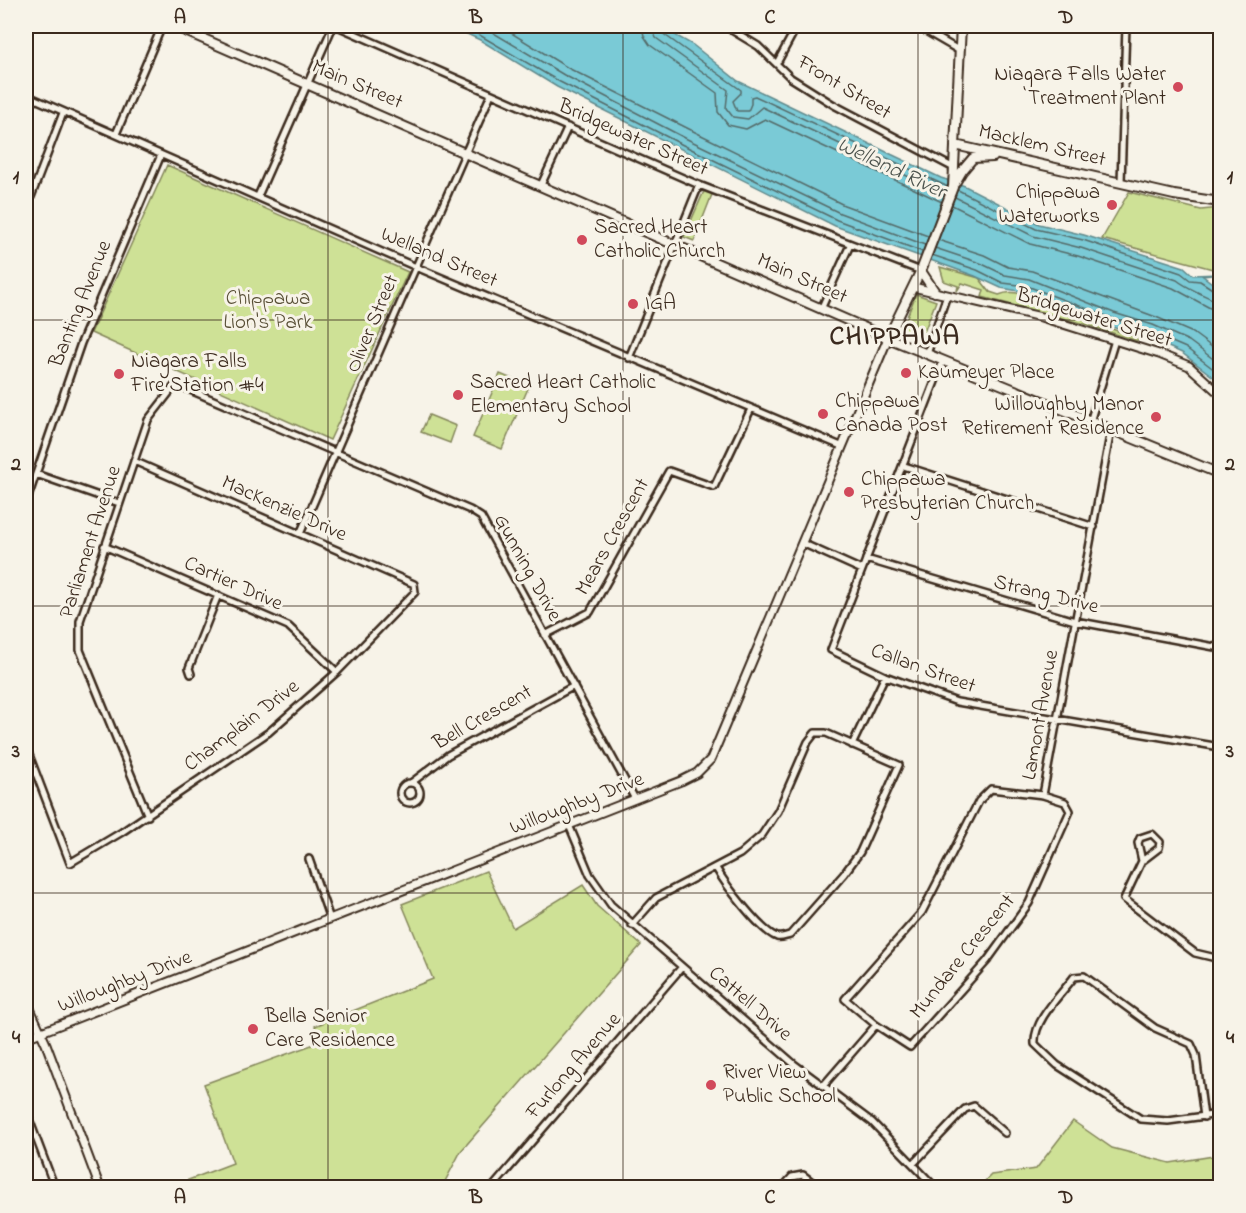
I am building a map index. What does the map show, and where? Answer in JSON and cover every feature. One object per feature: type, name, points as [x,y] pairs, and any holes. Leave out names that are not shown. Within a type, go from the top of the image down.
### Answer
[{"type":"main road","name":"Main Street","points":[[174,26],[822,307],[888,338],[1221,474]]},
{"type":"main road","points":[[888,338],[921,269],[958,170],[955,145],[961,26]]},
{"type":"main road","name":"Macklem Street","points":[[955,145],[1182,197],[1221,202]]},
{"type":"main road","points":[[958,170],[973,158],[1016,158]]},
{"type":"main road","points":[[921,269],[935,292]]},
{"type":"street","points":[[116,134],[162,26]]},
{"type":"street","points":[[258,196],[335,26]]},
{"type":"street","name":"Bridgewater Street","points":[[335,26],[699,185],[850,245],[921,269]]},
{"type":"street","name":"Front Street","points":[[725,26],[758,46],[791,78],[834,105],[958,170]]},
{"type":"street","points":[[777,63],[797,26]]},
{"type":"street","points":[[917,26],[960,51]]},
{"type":"street","points":[[1121,182],[1126,26]]},
{"type":"street","name":"Oliver Street","points":[[300,534],[491,94]]},
{"type":"street","name":"Welland Street","points":[[26,95],[416,267],[841,446]]},
{"type":"street","points":[[26,210],[63,113]]},
{"type":"street","points":[[541,185],[568,127]]},
{"type":"street","name":"Banting Avenue","points":[[26,503],[81,341],[162,155]]},
{"type":"street","points":[[628,358],[699,185]]},
{"type":"street","points":[[822,307],[850,245]]},
{"type":"street","name":"Bridgewater Street","points":[[913,287],[1041,317],[1115,340],[1189,366],[1221,394]]},
{"type":"street","points":[[927,354],[947,295]]},
{"type":"street","name":"Willoughby Drive","points":[[26,1038],[697,773],[711,759],[888,338]]},
{"type":"street","points":[[1090,422],[1115,340]]},
{"type":"street","points":[[802,543],[862,570],[943,361]]},
{"type":"street","name":"Gunning Drive","points":[[176,384],[481,517],[635,799]]},
{"type":"street","name":"Parliament Avenue","points":[[148,816],[80,650],[80,621],[150,416],[176,384]]},
{"type":"street","name":"Mears Crescent","points":[[545,635],[590,612],[669,471],[714,487],[751,409]]},
{"type":"street","name":"Lamont Avenue","points":[[876,1025],[845,999],[922,912],[979,801],[991,789],[1043,795],[1111,430]]},
{"type":"street","name":"MacKenzie Drive","points":[[134,461],[414,584],[415,592]]},
{"type":"street","points":[[904,466],[1094,527]]},
{"type":"street","points":[[36,474],[119,503]]},
{"type":"street","name":"Cartier Drive","points":[[104,546],[288,626],[337,672]]},
{"type":"street","name":"Strang Drive","points":[[866,559],[1075,621],[1221,648]]},
{"type":"street","name":"Callan Street","points":[[862,570],[831,650],[885,676],[957,702],[1221,747]]},
{"type":"street","name":"Champlain Drive","points":[[26,747],[70,863],[148,816],[263,736],[337,672],[415,592]]},
{"type":"street","points":[[191,674],[189,668],[218,595]]},
{"type":"street","points":[[852,745],[885,676]]},
{"type":"street","name":"Bell Crescent","points":[[411,783],[448,755],[574,686]]},
{"type":"street","points":[[632,925],[656,898],[716,868],[748,848],[769,826],[813,735],[825,733],[899,765],[860,852],[844,874],[790,934],[780,938],[772,934],[735,899],[716,868]]},
{"type":"street","name":"Mundare Crescent","points":[[876,1025],[910,1047],[987,961],[1029,903],[1070,811],[1065,802],[1043,795]]},
{"type":"street","name":"Cattell Drive","points":[[569,825],[594,882],[610,904],[794,1065],[872,1122],[936,1188]]},
{"type":"street","points":[[1142,861],[1138,843],[1140,838],[1152,834],[1160,842],[1159,848],[1142,861],[1124,899],[1195,953],[1221,960]]},
{"type":"street","points":[[309,859],[330,919]]},
{"type":"street","name":"Furlong Avenue","points":[[492,1188],[682,967]]},
{"type":"street","points":[[1204,1117],[1196,1055],[1191,1044],[1155,1028],[1084,976],[1074,977],[1041,1021],[1035,1034],[1035,1044],[1057,1065],[1140,1119],[1168,1121],[1204,1117],[1221,1114]]},
{"type":"street","points":[[26,1000],[99,1187]]},
{"type":"street","points":[[823,1086],[876,1025]]},
{"type":"street","points":[[913,1164],[965,1109],[974,1106],[1005,1133]]},
{"type":"street","points":[[26,1111],[55,1188]]},
{"type":"street","points":[[782,1188],[792,1178],[803,1175],[820,1188]]},
{"type":"green space","name":"Chippawa Lion's Park","points":[[167,165],[408,272],[330,440],[91,333]]},
{"type":"green space","points":[[705,189],[713,192],[694,241],[684,237]]},
{"type":"green space","points":[[1129,192],[1201,210],[1220,208],[1220,271],[1102,239]]},
{"type":"green space","points":[[940,267],[979,278],[990,292],[999,295],[1014,293],[1025,295],[1040,301],[1042,305],[1138,338],[1137,341],[1085,324],[982,297],[984,290],[962,283],[957,291],[958,286],[944,281]]},
{"type":"green space","points":[[916,294],[936,301],[921,340],[901,332]]},
{"type":"green space","points":[[500,374],[529,386],[502,449],[473,437]]},
{"type":"green space","points":[[429,415],[456,426],[450,443],[421,432]]},
{"type":"green space","points":[[486,871],[513,928],[583,885],[597,906],[641,945],[461,1151],[442,1187],[170,1187],[233,1163],[204,1084],[320,1042],[315,1026],[433,979],[402,904]]},
{"type":"green space","points":[[1073,1121],[1112,1148],[1170,1163],[1220,1155],[1220,1187],[979,1187],[991,1175],[1036,1169]]},
{"type":"water","name":"Welland River","points":[[450,26],[659,26],[693,45],[738,81],[941,178],[965,186],[1039,224],[1084,235],[1184,267],[1193,275],[1220,274],[1203,276],[1220,289],[1220,382],[1182,353],[1148,338],[1109,326],[1025,292],[1001,288],[975,276],[835,226],[557,87],[480,40]]},
{"type":"railway","points":[[756,31],[758,26]]},
{"type":"place","name":"Niagara Falls Water Treatment Plant","points":[[1178,87]]},
{"type":"place","name":"Chippawa Waterworks","points":[[1112,205]]},
{"type":"place","name":"Sacred Heart Catholic Church","points":[[582,240]]},
{"type":"place","name":"IGA","points":[[633,304]]},
{"type":"place","name":"Kaumeyer Place","points":[[906,373]]},
{"type":"place","name":"Niagara Falls Fire Station #4","points":[[119,374]]},
{"type":"place","name":"Sacred Heart Catholic Elementary School","points":[[458,395]]},
{"type":"place","name":"Chippawa Canada Post","points":[[823,414]]},
{"type":"place","name":"Willoughby Manor Retirement Residence","points":[[1156,417]]},
{"type":"place","name":"Chippawa Presbyterian Church","points":[[849,492]]},
{"type":"place","name":"Bella Senior Care Residence","points":[[253,1029]]},
{"type":"place","name":"River View Public School","points":[[711,1085]]},
{"type":"district","name":"CHIPPAWA","points":[[895,337]]}]
